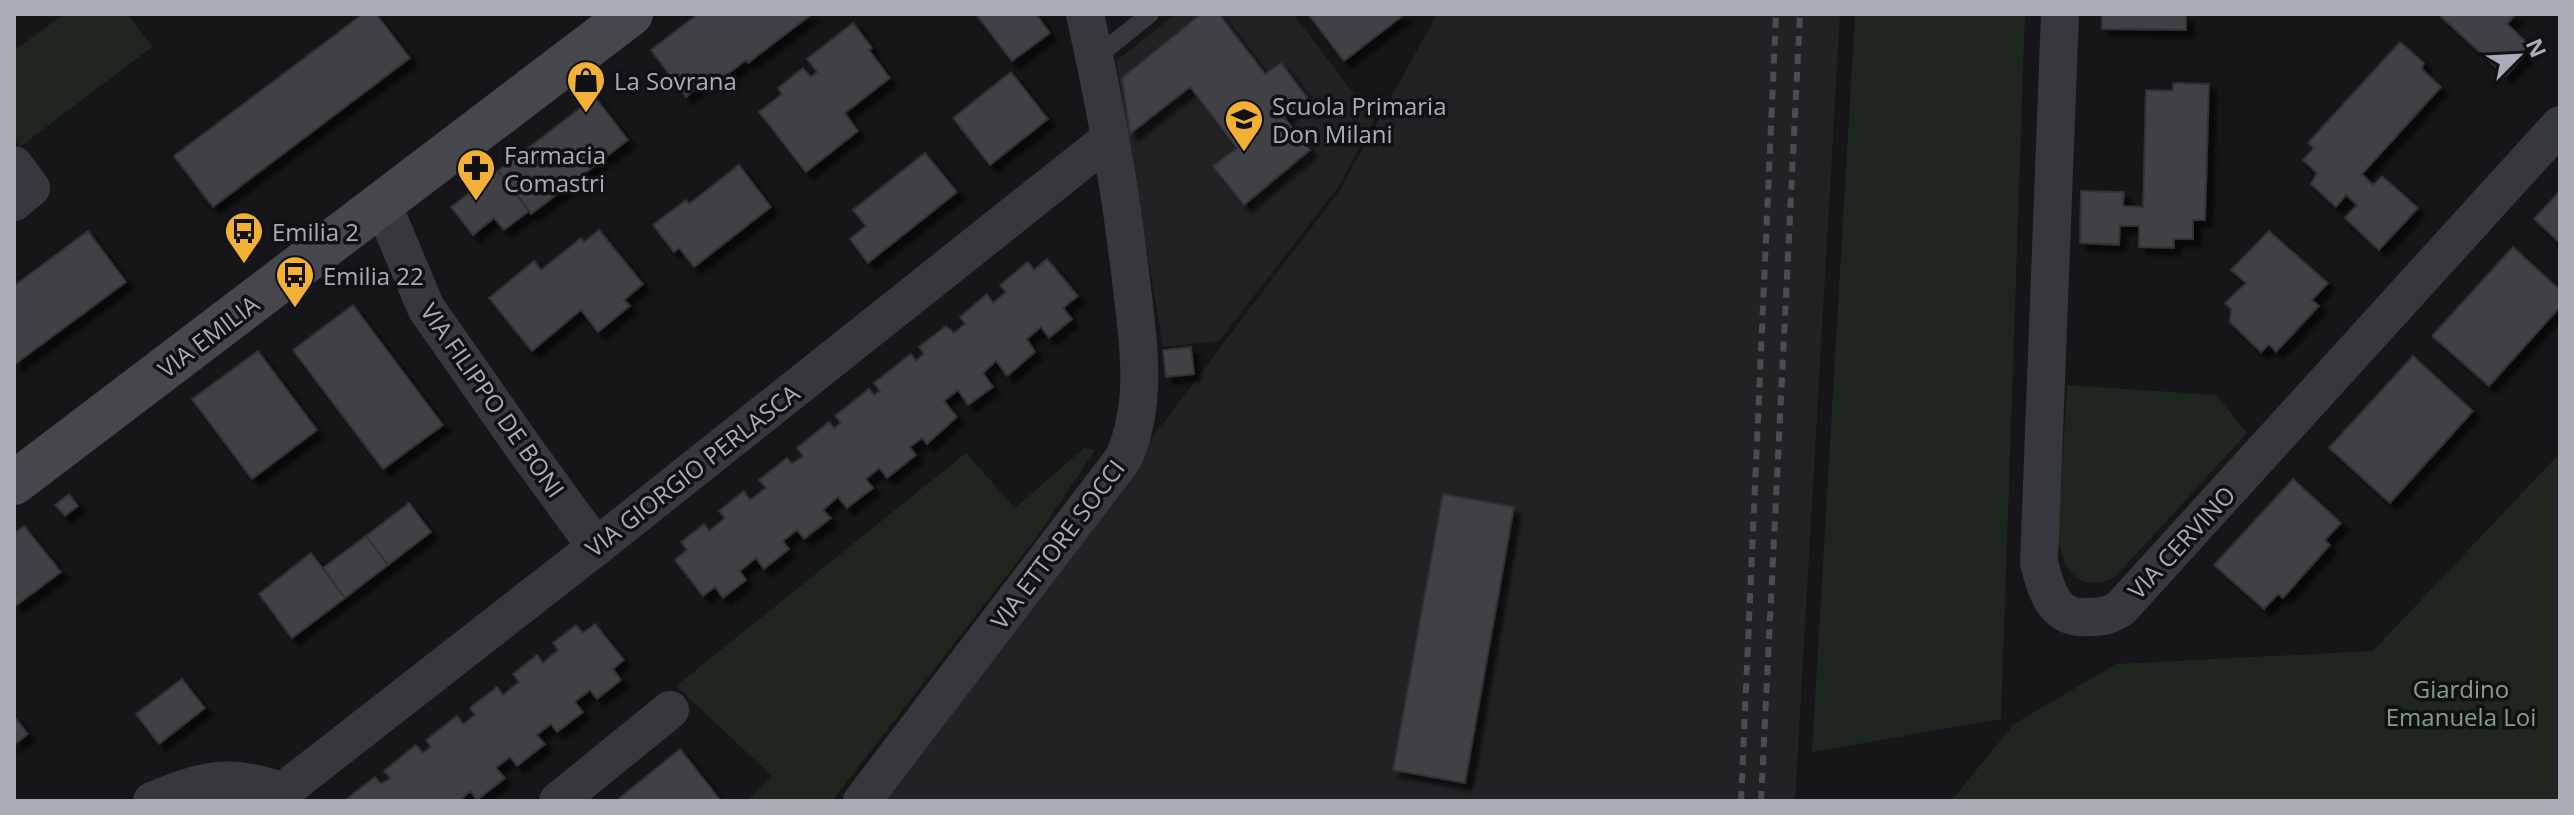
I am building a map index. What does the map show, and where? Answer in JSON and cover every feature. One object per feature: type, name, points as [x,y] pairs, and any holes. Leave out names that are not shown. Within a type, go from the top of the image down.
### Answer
[{"type":"main road","name":"VIA EMILIA","points":[[14,483],[631,14]]},
{"type":"street","name":"VIA ETTORE SOCCI","points":[[862,801],[1123,459],[1129,445],[1138,400],[1138,341],[1123,215],[1085,14]]},
{"type":"street","name":"VIA CERVINO","points":[[2060,14],[2039,563],[2046,587],[2058,608],[2075,618],[2111,615],[2121,608],[2560,125]]},
{"type":"street","name":"VIA GIORGIO PERLASCA","points":[[285,796],[1109,139]]},
{"type":"street","points":[[14,165],[31,188],[14,202]]},
{"type":"street","name":"VIA FILIPPO DE BONI","points":[[382,203],[426,308],[596,547]]},
{"type":"street","points":[[558,801],[670,710]]},
{"type":"street","points":[[152,801],[212,780],[257,782],[285,796]]},
{"type":"lane","points":[[1095,58],[1150,14]]},
{"type":"shaded area","name":"Scuola Primaria Don Milani","points":[[1176,14],[1293,14],[1374,120],[1338,187],[1219,341],[1163,347],[1116,61]]},
{"type":"shaded area","points":[[1437,14],[1840,14],[1795,801],[876,801],[1340,190]]},
{"type":"green space","points":[[64,14],[128,14],[152,47],[20,147],[14,138],[14,51]]},
{"type":"green space","points":[[1855,14],[2025,14],[2001,719],[1812,752]]},
{"type":"green space","points":[[2067,385],[2216,395],[2247,433],[2115,577],[2102,582],[2091,583],[2074,576],[2060,548],[2058,536]]},
{"type":"green space","points":[[1084,448],[1095,450],[1039,534],[832,801],[747,801],[772,776],[676,686],[966,453],[1015,508]]},
{"type":"green space","name":"Giardino Emanuela Loi","points":[[2560,453],[2560,801],[1951,801],[2014,724],[2116,664],[2373,651]]},
{"type":"building","points":[[363,14],[376,14],[410,58],[213,207],[174,156]]},
{"type":"building","points":[[698,14],[812,14],[748,63],[746,60],[715,84],[710,78],[686,97],[651,50]]},
{"type":"building","points":[[976,14],[1036,14],[1050,33],[1012,61]]},
{"type":"building","name":"Scuola Primaria Don Milani","points":[[1201,14],[1219,14],[1265,74],[1281,63],[1308,99],[1284,117],[1310,150],[1244,205],[1213,166],[1237,148],[1190,87],[1130,134],[1122,78]]},
{"type":"building","points":[[1308,14],[1405,14],[1344,61]]},
{"type":"building","points":[[2102,14],[2186,14],[2186,30],[2102,29]]},
{"type":"building","points":[[2438,14],[2516,14],[2507,24],[2532,47],[2506,76]]},
{"type":"building","points":[[853,23],[890,78],[845,113],[858,131],[806,172],[759,112],[782,94],[778,88],[803,68],[811,77],[817,72],[807,59]]},
{"type":"building","points":[[2400,42],[2424,63],[2422,69],[2441,87],[2362,174],[2373,185],[2382,176],[2418,208],[2379,250],[2345,218],[2357,205],[2346,195],[2336,207],[2311,184],[2317,173],[2303,160],[2314,148],[2308,143]]},
{"type":"building","points":[[1011,72],[1048,119],[990,165],[953,118]]},
{"type":"building","points":[[2173,83],[2209,84],[2205,220],[2193,220],[2193,239],[2174,239],[2174,248],[2139,247],[2139,226],[2120,226],[2119,245],[2080,243],[2081,191],[2124,192],[2123,206],[2143,207],[2146,90],[2173,91]]},
{"type":"building","points":[[595,97],[628,140],[531,214],[498,171]]},
{"type":"building","points":[[925,153],[957,192],[868,263],[850,239],[866,226],[853,210]]},
{"type":"building","points":[[739,165],[771,207],[694,267],[679,248],[674,252],[653,225],[686,200],[689,204]]},
{"type":"building","points":[[498,171],[529,211],[504,230],[494,218],[473,235],[451,207]]},
{"type":"building","points":[[2560,191],[2560,243],[2534,219]]},
{"type":"building","points":[[599,230],[643,284],[624,300],[630,306],[598,332],[581,310],[532,351],[489,298],[534,261],[541,270],[581,238],[584,242]]},
{"type":"building","points":[[88,231],[126,282],[14,365],[14,286]]},
{"type":"building","points":[[2269,231],[2328,283],[2312,300],[2319,306],[2276,352],[2269,344],[2261,352],[2230,322],[2231,309],[2225,303],[2246,283],[2231,270]]},
{"type":"building","points":[[2513,247],[2560,290],[2560,307],[2489,386],[2432,336]]},
{"type":"building","points":[[1047,259],[1078,296],[1063,308],[1072,319],[1049,338],[1041,327],[1027,339],[1035,352],[1007,376],[996,361],[983,373],[993,387],[968,405],[958,390],[944,401],[957,417],[927,444],[922,438],[910,447],[916,455],[887,478],[879,468],[866,479],[873,488],[847,508],[838,497],[823,510],[831,518],[804,539],[797,530],[783,541],[789,549],[764,569],[756,558],[740,571],[746,580],[723,598],[715,587],[703,596],[675,560],[687,550],[681,542],[704,524],[709,531],[725,518],[719,511],[744,491],[750,500],[766,488],[759,480],[787,458],[792,464],[803,456],[797,448],[829,422],[834,428],[841,423],[835,416],[869,389],[874,395],[880,391],[874,383],[911,354],[916,361],[924,354],[919,347],[946,326],[954,333],[965,324],[960,317],[987,294],[993,303],[1006,292],[1000,285],[1028,262],[1034,270]]},
{"type":"building","points":[[353,305],[443,425],[383,469],[293,350]]},
{"type":"building","points":[[1191,347],[1194,374],[1166,377],[1163,350]]},
{"type":"building","points":[[258,351],[317,430],[252,479],[192,399]]},
{"type":"building","points":[[2413,356],[2473,411],[2390,503],[2329,448]]},
{"type":"building","points":[[2293,479],[2341,523],[2325,540],[2330,545],[2283,598],[2278,594],[2264,609],[2214,565]]},
{"type":"building","points":[[69,494],[78,506],[65,516],[55,505]]},
{"type":"building","points":[[1443,494],[1514,507],[1465,783],[1393,770]]},
{"type":"building","points":[[409,503],[431,532],[388,565],[366,536]]},
{"type":"building","points":[[24,526],[61,572],[14,607],[14,534]]},
{"type":"building","points":[[366,536],[388,565],[345,598],[323,568]]},
{"type":"building","points":[[311,553],[345,598],[292,638],[259,594]]},
{"type":"building","points":[[595,624],[624,660],[613,669],[621,680],[597,699],[590,690],[575,702],[583,712],[557,732],[551,724],[537,735],[545,744],[517,766],[510,757],[496,768],[505,778],[477,800],[470,791],[460,801],[344,801],[375,777],[381,784],[390,778],[384,771],[416,745],[423,753],[431,747],[426,740],[457,716],[463,724],[475,715],[470,708],[497,687],[503,695],[519,682],[513,674],[537,655],[543,663],[558,650],[553,643],[576,625],[583,633]]},
{"type":"building","points":[[182,679],[205,708],[159,744],[136,714]]},
{"type":"building","points":[[14,716],[28,734],[14,745]]},
{"type":"building","points":[[680,749],[721,801],[616,801]]},
{"type":"railway","points":[[1741,801],[1776,14]]},
{"type":"railway","points":[[1761,801],[1800,14]]},
{"type":"place","name":"La Sovrana","points":[[586,114]]},
{"type":"place","name":"Scuola Primaria Don Milani","points":[[1244,153]]},
{"type":"place","name":"Farmacia Comastri","points":[[476,202]]},
{"type":"place","name":"Emilia 2","points":[[244,265]]},
{"type":"place","name":"Emilia 22","points":[[295,309]]}]
